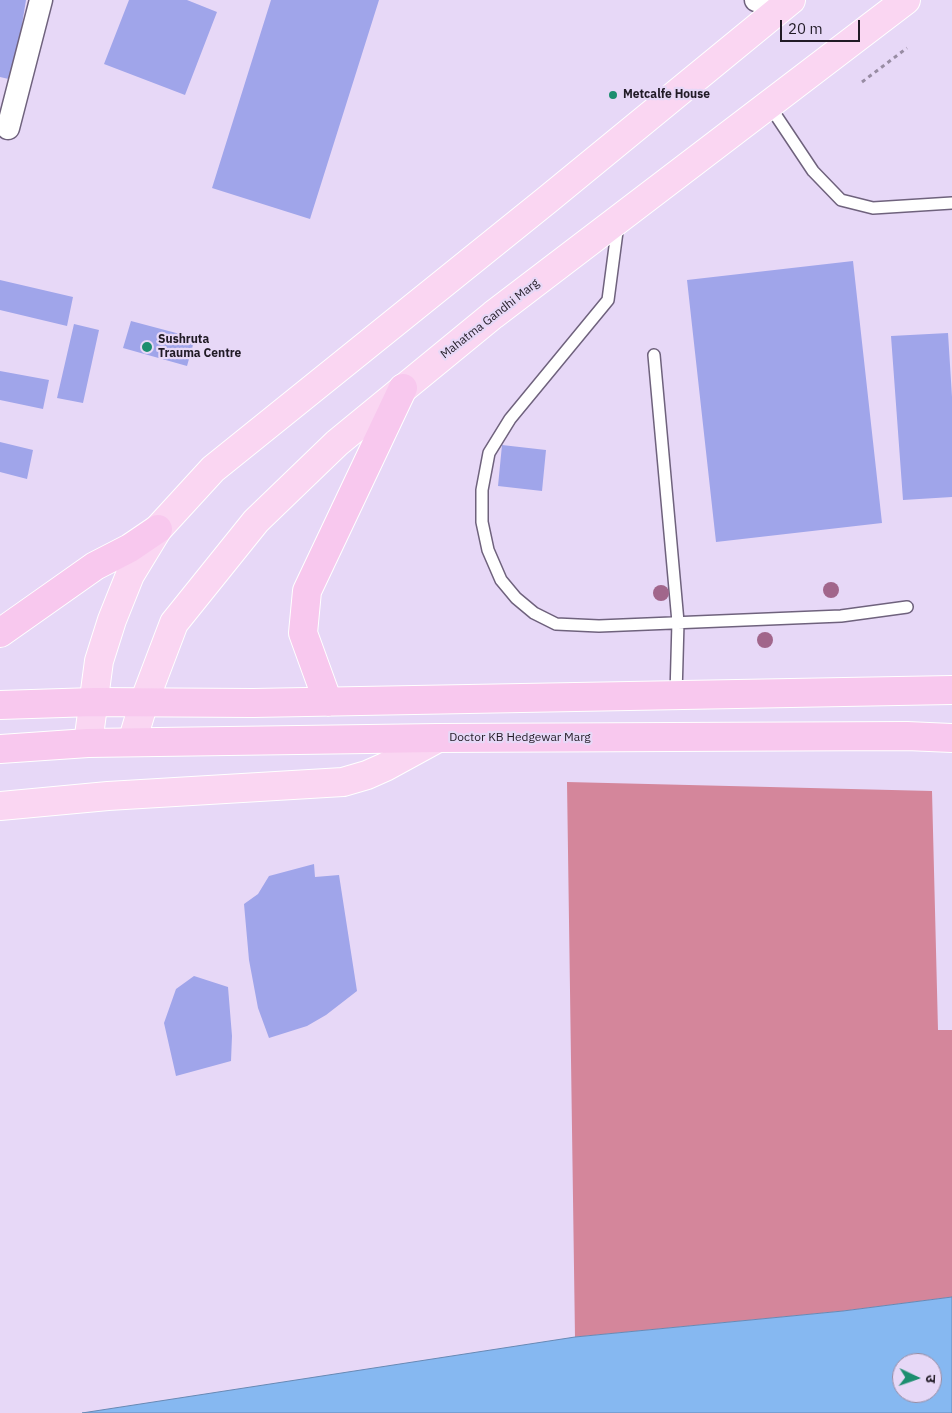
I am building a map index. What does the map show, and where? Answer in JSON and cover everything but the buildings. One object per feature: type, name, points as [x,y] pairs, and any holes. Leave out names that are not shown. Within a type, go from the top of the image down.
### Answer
[{"type":"highway","points":[[328,702],[303,633],[307,591],[403,388]]},
{"type":"highway","points":[[0,633],[95,566],[130,548],[158,529]]},
{"type":"highway","points":[[0,705],[94,702],[328,702],[952,690]]},
{"type":"highway","name":"Doctor KB Hedgewar Marg","points":[[88,743],[438,738],[897,736],[952,738]]},
{"type":"highway","points":[[0,749],[88,743]]},
{"type":"main road","name":"Mahatma Gandhi Marg","points":[[132,742],[144,702],[174,623],[256,521],[336,443],[493,315],[906,0]]},
{"type":"main road","points":[[88,743],[99,661],[112,620],[130,575],[158,529],[213,469],[547,200],[776,3]]},
{"type":"main road","points":[[0,806],[108,796],[343,782],[385,767],[438,738]]},
{"type":"street","points":[[8,128],[40,0]]},
{"type":"lane","points":[[769,105],[813,171],[841,200],[873,208],[952,203]]},
{"type":"lane","points":[[619,220],[608,300],[510,419],[490,453],[482,490],[482,522],[488,550],[501,580],[516,598],[534,613],[556,624],[599,626],[841,616],[907,607]]},
{"type":"lane","points":[[654,355],[678,622],[676,695]]},
{"type":"path","points":[[862,82],[906,48]]},
{"type":"shaded area","points":[[567,782],[932,791],[938,1030],[952,1030],[952,1297],[843,1311],[575,1337]]},
{"type":"water","points":[[952,1297],[952,1413],[82,1413],[575,1337],[843,1311]]},
{"type":"place","name":"Metcalfe House","points":[[613,95]]},
{"type":"place","name":"Sushruta Trauma Centre","points":[[147,347]]}]
